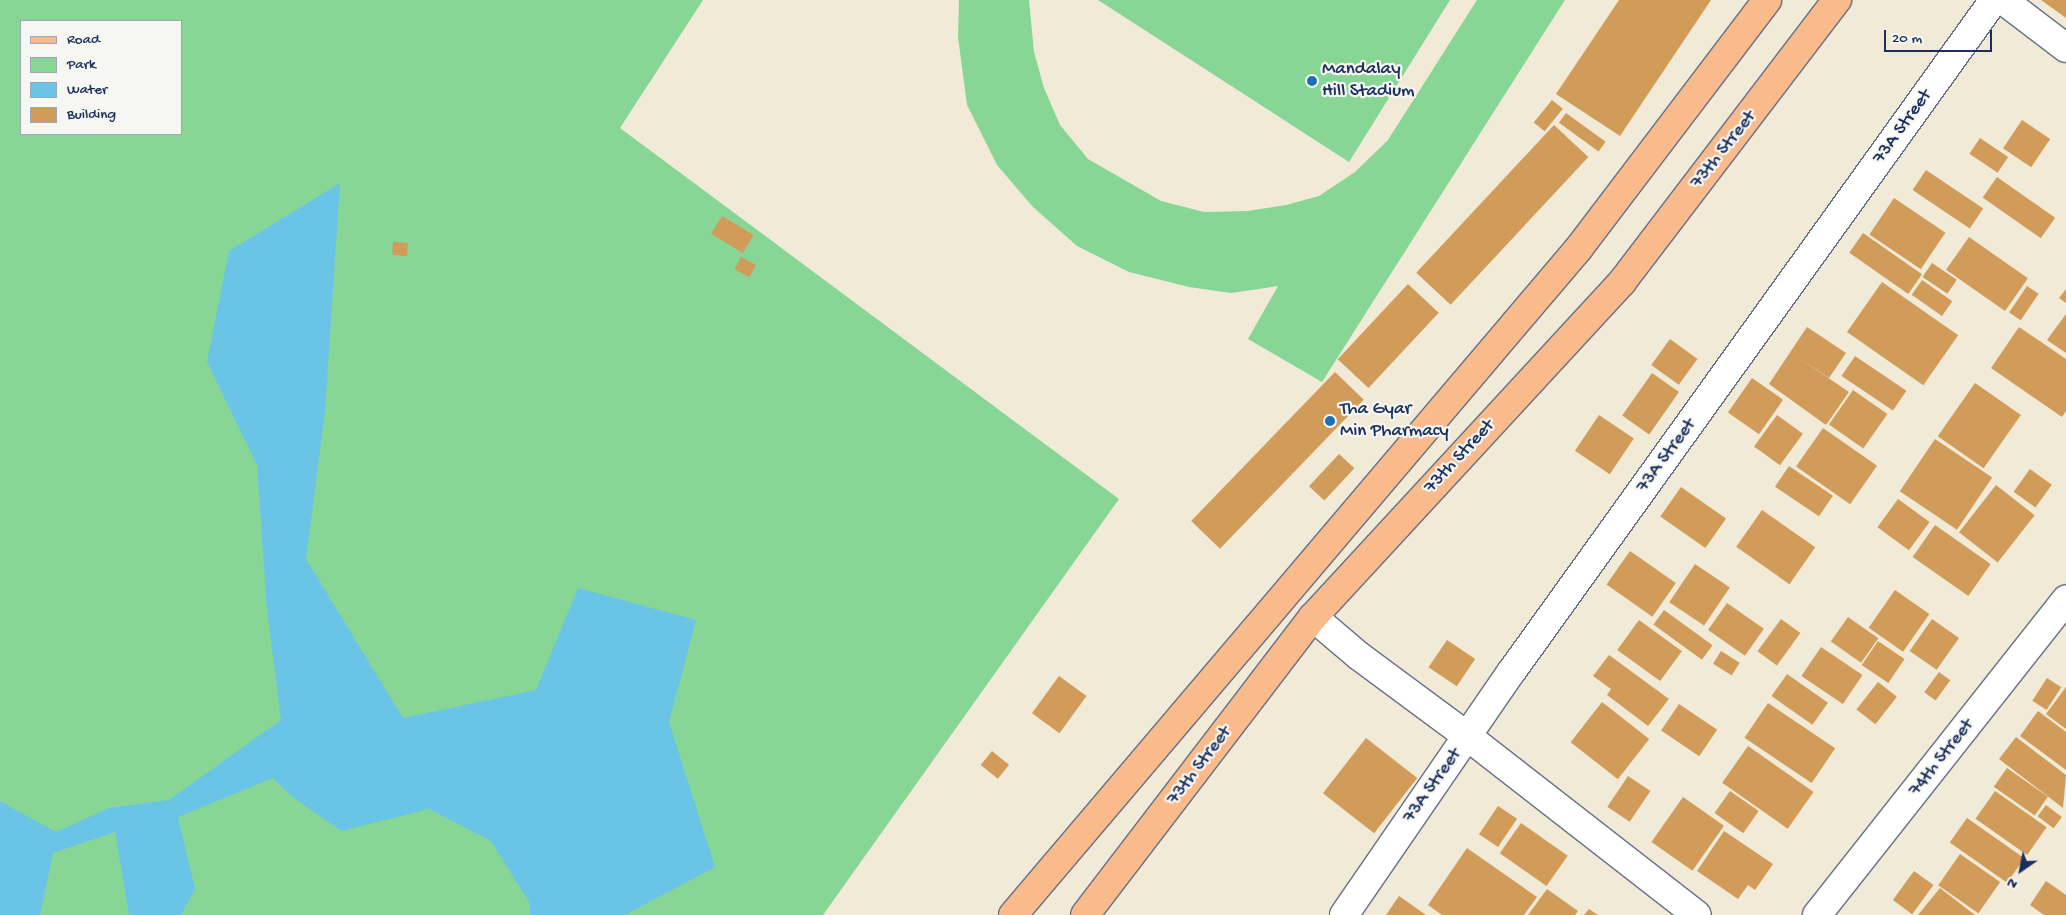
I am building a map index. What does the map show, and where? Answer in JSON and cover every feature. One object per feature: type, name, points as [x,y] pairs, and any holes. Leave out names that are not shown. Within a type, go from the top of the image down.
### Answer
[{"type":"main road","points":[[1013,915],[1579,248],[1767,0]]},
{"type":"main road","name":"73th Street","points":[[1085,915],[1313,617],[1622,282],[1837,0]]},
{"type":"street","name":"73A Street","points":[[1344,915],[1467,736],[1994,0]]},
{"type":"street","points":[[2003,0],[2066,48]]},
{"type":"street","name":"74th Street","points":[[1817,915],[2066,600]]},
{"type":"street","points":[[1313,617],[1359,656],[1467,736],[1697,915]]},
{"type":"green space","points":[[0,0],[703,0],[620,128],[1119,499],[823,915],[0,915]]},
{"type":"green space","points":[[959,0],[1029,0],[1034,52],[1044,88],[1060,125],[1088,159],[1161,201],[1204,212],[1247,211],[1286,205],[1319,196],[1355,172],[1388,140],[1477,0],[1565,0],[1322,382],[1248,339],[1278,286],[1231,293],[1189,287],[1129,272],[1077,246],[1033,207],[997,165],[967,105],[958,37]]},
{"type":"green space","name":"Mandalay Hill Stadium","points":[[1098,0],[1450,0],[1349,162]]},
{"type":"water","points":[[340,183],[325,411],[306,559],[403,718],[536,690],[578,588],[696,620],[669,722],[715,867],[625,915],[530,915],[530,904],[491,841],[429,809],[341,831],[291,796],[273,778],[178,817],[195,889],[181,915],[129,915],[115,832],[53,853],[40,915],[0,915],[0,801],[56,832],[109,808],[169,800],[281,720],[267,610],[257,465],[207,362],[229,251]]},
{"type":"building","points":[[1619,0],[1711,0],[1620,136],[1556,94]]},
{"type":"building","points":[[2041,0],[2066,0],[2066,18]]},
{"type":"building","points":[[1552,100],[1563,109],[1545,131],[1534,123]]},
{"type":"building","points":[[1566,113],[1606,142],[1599,152],[1559,123]]},
{"type":"building","points":[[2022,120],[2050,139],[2031,167],[2003,148]]},
{"type":"building","points":[[1554,125],[1588,157],[1451,305],[1416,273]]},
{"type":"building","points":[[1980,138],[2008,157],[1998,173],[1969,154]]},
{"type":"building","points":[[1926,170],[1983,209],[1970,228],[1913,190]]},
{"type":"building","points":[[1997,177],[2055,218],[2041,238],[1983,197]]},
{"type":"building","points":[[1894,198],[1945,233],[1921,269],[1869,234]]},
{"type":"building","points":[[722,216],[754,235],[743,253],[711,234]]},
{"type":"building","points":[[1863,233],[1922,274],[1908,294],[1849,253]]},
{"type":"building","points":[[1969,237],[2028,278],[2005,311],[1946,270]]},
{"type":"building","points":[[393,242],[408,243],[407,256],[392,255]]},
{"type":"building","points":[[741,257],[756,265],[749,277],[734,269]]},
{"type":"building","points":[[1932,263],[1957,280],[1947,294],[1922,277]]},
{"type":"building","points":[[1922,280],[1952,301],[1942,316],[1912,295]]},
{"type":"building","points":[[1882,282],[1958,335],[1923,385],[1847,332]]},
{"type":"building","points":[[1408,284],[1439,313],[1368,388],[1338,359]]},
{"type":"building","points":[[2027,286],[2039,294],[2021,320],[2009,313]]},
{"type":"building","points":[[2066,289],[2066,303],[2059,298]]},
{"type":"building","points":[[2066,314],[2066,353],[2047,340]]},
{"type":"building","points":[[1807,327],[1846,353],[1829,378],[1796,356],[1849,392],[1826,425],[1769,384]]},
{"type":"building","points":[[2019,327],[2066,359],[2066,411],[2062,417],[1991,368]]},
{"type":"building","points":[[1670,339],[1698,359],[1679,385],[1651,365]]},
{"type":"building","points":[[1855,356],[1906,391],[1893,411],[1842,376]]},
{"type":"building","points":[[1335,372],[1364,400],[1220,549],[1191,521]]},
{"type":"building","points":[[1652,373],[1679,392],[1649,435],[1622,416]]},
{"type":"building","points":[[1752,378],[1783,400],[1759,434],[1728,412]]},
{"type":"building","points":[[1975,383],[2021,415],[1984,468],[1938,436]]},
{"type":"building","points":[[1853,390],[1887,414],[1863,448],[1829,424]]},
{"type":"building","points":[[1599,415],[1634,438],[1610,474],[1575,451]]},
{"type":"building","points":[[1777,415],[1803,434],[1780,465],[1754,447]]},
{"type":"building","points":[[1823,428],[1877,466],[1850,504],[1796,467]]},
{"type":"building","points":[[1935,439],[1992,478],[1957,530],[1900,491]]},
{"type":"building","points":[[1339,454],[1354,468],[1324,501],[1309,486]]},
{"type":"building","points":[[1789,466],[1833,496],[1819,516],[1775,487]]},
{"type":"building","points":[[2030,469],[2052,485],[2035,508],[2014,492]]},
{"type":"building","points":[[1996,485],[2035,515],[1998,562],[1959,532]]},
{"type":"building","points":[[1681,487],[1726,519],[1705,548],[1660,516]]},
{"type":"building","points":[[1898,499],[1930,522],[1909,550],[1877,527]]},
{"type":"building","points":[[1762,510],[1815,547],[1789,584],[1736,547]]},
{"type":"building","points":[[1935,525],[1991,564],[1968,596],[1913,557]]},
{"type":"building","points":[[1630,551],[1676,583],[1652,617],[1606,585]]},
{"type":"building","points":[[1695,564],[1730,587],[1704,626],[1669,602]]},
{"type":"building","points":[[1895,590],[1929,614],[1903,652],[1869,628]]},
{"type":"building","points":[[1727,603],[1764,629],[1745,656],[1708,630]]},
{"type":"building","points":[[1664,610],[1713,645],[1702,660],[1653,625]]},
{"type":"building","points":[[1848,617],[1878,638],[1861,663],[1831,642]]},
{"type":"building","points":[[1781,619],[1800,633],[1777,665],[1757,651]]},
{"type":"building","points":[[1932,619],[1959,638],[1937,670],[1910,651]]},
{"type":"building","points":[[1639,620],[1682,651],[1660,681],[1617,650]]},
{"type":"building","points":[[1447,640],[1475,659],[1457,686],[1429,667]]},
{"type":"building","points":[[1878,641],[1905,659],[1888,683],[1862,665]]},
{"type":"building","points":[[1821,647],[1862,675],[1843,704],[1801,676]]},
{"type":"building","points":[[1721,651],[1740,663],[1732,675],[1713,664]]},
{"type":"building","points":[[1609,655],[1669,699],[1648,726],[1607,695],[1611,689],[1593,676]]},
{"type":"building","points":[[1939,672],[1950,680],[1936,700],[1924,692]]},
{"type":"building","points":[[1787,674],[1828,703],[1812,725],[1772,696]]},
{"type":"building","points":[[1059,676],[1087,696],[1059,733],[1032,713]]},
{"type":"building","points":[[2047,678],[2061,687],[2047,710],[2032,701]]},
{"type":"building","points":[[1878,682],[1897,697],[1875,724],[1856,710]]},
{"type":"building","points":[[2066,687],[2066,729],[2046,714]]},
{"type":"building","points":[[1602,702],[1649,739],[1618,779],[1571,742]]},
{"type":"building","points":[[1768,703],[1835,748],[1812,783],[1745,738]]},
{"type":"building","points":[[1679,704],[1717,730],[1699,756],[1661,731]]},
{"type":"building","points":[[2038,711],[2066,732],[2066,770],[2020,736]]},
{"type":"building","points":[[2016,737],[2066,775],[2063,808],[1999,759]]},
{"type":"building","points":[[1366,738],[1417,778],[1374,833],[1323,793]]},
{"type":"building","points":[[1748,746],[1814,792],[1788,829],[1722,783]]},
{"type":"building","points":[[992,751],[1009,765],[998,779],[981,765]]},
{"type":"building","points":[[2007,768],[2048,797],[2035,816],[1994,787]]},
{"type":"building","points":[[1628,776],[1650,791],[1630,822],[1607,807]]},
{"type":"building","points":[[1730,791],[1759,811],[1743,833],[1715,813]]},
{"type":"building","points":[[1995,791],[2047,827],[2027,855],[1975,819]]},
{"type":"building","points":[[1683,797],[1724,826],[1692,871],[1651,842]]},
{"type":"building","points":[[2046,805],[2062,817],[2054,828],[2038,816]]},
{"type":"building","points":[[1498,806],[1517,819],[1498,847],[1479,834]]},
{"type":"building","points":[[1967,818],[2024,858],[2007,883],[1950,843]]},
{"type":"building","points":[[1521,823],[1568,856],[1546,886],[1500,853]]},
{"type":"building","points":[[1724,831],[1773,864],[1755,890],[1748,885],[1738,899],[1697,871]]},
{"type":"building","points":[[1467,848],[1537,897],[1524,915],[1442,915],[1428,905]]},
{"type":"building","points":[[1960,854],[2000,882],[1978,913],[1938,885]]},
{"type":"building","points":[[1914,871],[1933,885],[1912,914],[1893,900]]},
{"type":"building","points":[[2046,881],[2066,895],[2066,915],[2044,915],[2030,905]]},
{"type":"building","points":[[1940,888],[1975,915],[1918,915]]},
{"type":"building","points":[[1547,889],[1578,911],[1575,915],[1528,915]]},
{"type":"building","points":[[1399,896],[1426,915],[1386,915]]},
{"type":"building","points":[[1589,909],[1598,915],[1584,915]]},
{"type":"place","name":"Mandalay Hill Stadium","points":[[1312,81]]},
{"type":"place","name":"Tha Gyar Min Pharmacy","points":[[1330,421]]}]
